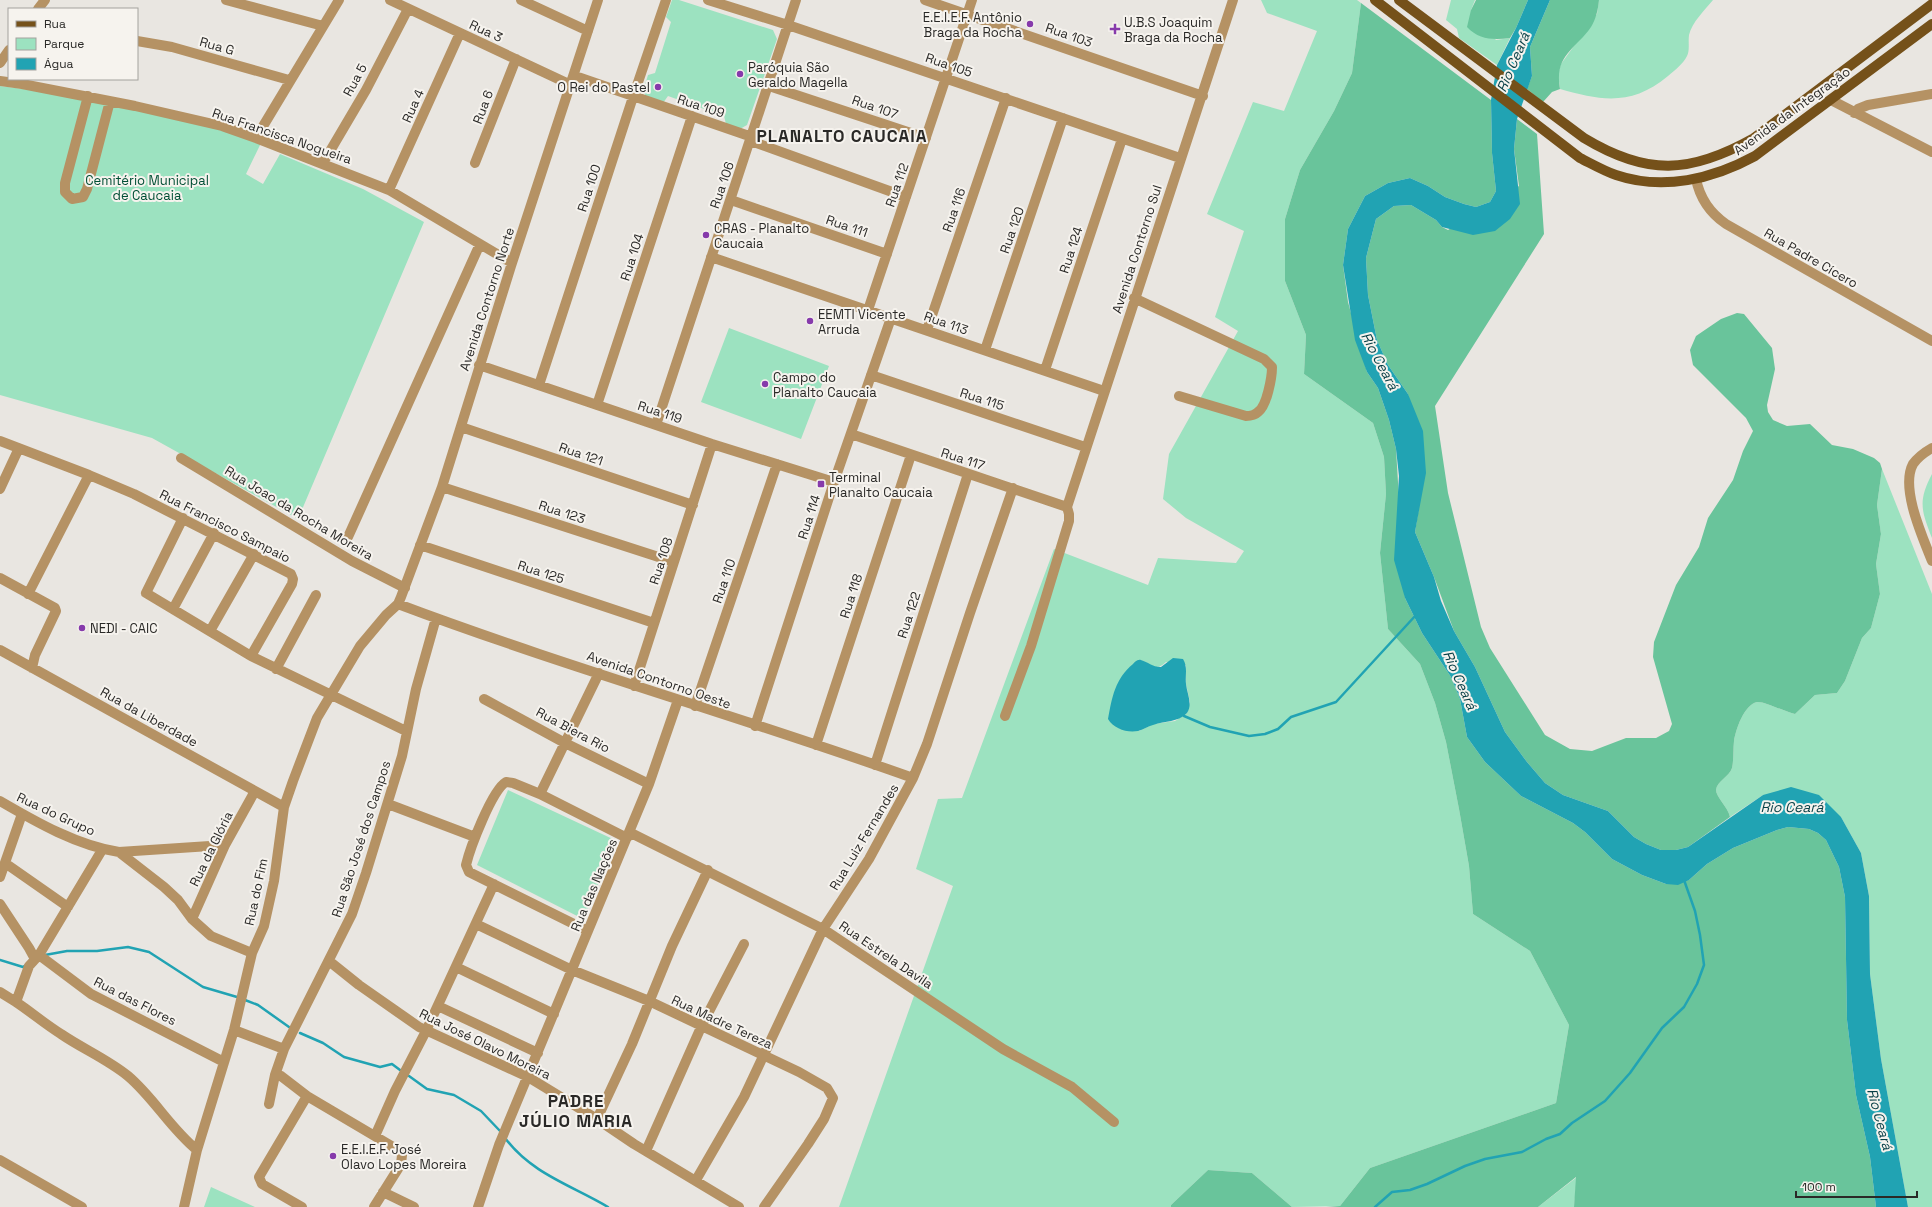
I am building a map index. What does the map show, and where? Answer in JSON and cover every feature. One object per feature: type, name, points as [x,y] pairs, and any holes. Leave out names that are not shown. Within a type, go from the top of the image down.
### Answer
[{"type":"main road","name":"Avenida da Integração","points":[[1375,0],[1580,158],[1616,175],[1654,182],[1696,179],[1718,174],[1743,163],[1755,156],[1932,24]]},
{"type":"main road","name":"Avenida da Integração","points":[[1399,0],[1543,109],[1602,149],[1630,161],[1661,166],[1680,166],[1695,163],[1728,153],[1754,138],[1932,4]]},
{"type":"main road","points":[[1800,103],[1810,115]]},
{"type":"main road","points":[[1791,110],[1801,122]]},
{"type":"street","points":[[39,8],[45,0]]},
{"type":"street","points":[[226,0],[323,26]]},
{"type":"street","points":[[256,138],[289,80],[339,0]]},
{"type":"street","name":"Rua 3","points":[[390,0],[516,59],[573,81]]},
{"type":"street","points":[[521,0],[588,32]]},
{"type":"street","name":"Avenida Contorno Norte","points":[[398,604],[442,487],[479,365],[573,81],[598,0]]},
{"type":"street","name":"Rua 100","points":[[538,385],[632,97],[666,0]]},
{"type":"street","name":"Rua 105","points":[[708,0],[729,3],[788,25],[1180,158]]},
{"type":"street","name":"Rua 106","points":[[656,424],[769,86],[796,0]]},
{"type":"street","name":"Rua 103","points":[[925,0],[1203,96]]},
{"type":"street","name":"Rua 112","points":[[868,310],[972,0]]},
{"type":"street","name":"Avenida Contorno Sul","points":[[1005,716],[1031,646],[1067,529],[1069,514],[1067,507],[1085,447],[1180,158],[1203,96],[1233,0]]},
{"type":"street","name":"Rua 5","points":[[323,163],[366,90],[408,9]]},
{"type":"street","name":"Rua 4","points":[[389,190],[460,33]]},
{"type":"street","name":"Rua G","points":[[138,41],[180,49],[289,80]]},
{"type":"street","points":[[0,62],[8,51]]},
{"type":"street","name":"Rua 6","points":[[475,164],[516,59]]},
{"type":"street","name":"Rua Francisca Nogueira","points":[[0,81],[88,96],[222,126],[256,138],[389,190],[512,264]]},
{"type":"street","name":"Rua 109","points":[[573,81],[632,97],[692,116],[906,196]]},
{"type":"street","name":"Rua 107","points":[[769,86],[926,138]]},
{"type":"street","points":[[1854,113],[1858,109],[1868,105],[1932,94]]},
{"type":"street","points":[[88,96],[65,184],[65,192],[72,199],[82,197],[87,189],[110,101]]},
{"type":"street","name":"Rua 116","points":[[927,330],[1006,98]]},
{"type":"street","points":[[1831,100],[1932,152]]},
{"type":"street","name":"Rua 104","points":[[597,405],[692,116]]},
{"type":"street","name":"Rua 120","points":[[985,350],[1063,118]]},
{"type":"street","name":"Rua 124","points":[[1045,370],[1122,139]]},
{"type":"street","name":"Rua Padre Cícero","points":[[1696,179],[1704,202],[1717,217],[1726,224],[1932,341]]},
{"type":"street","name":"Rua 111","points":[[731,200],[887,254]]},
{"type":"street","points":[[348,537],[480,244]]},
{"type":"street","name":"Rua 113","points":[[711,256],[1104,390]]},
{"type":"street","points":[[1134,298],[1264,359],[1272,367],[1272,374],[1263,406],[1259,412],[1252,416],[1246,416],[1179,396]]},
{"type":"street","name":"Rua 114","points":[[755,726],[834,482],[891,318]]},
{"type":"street","name":"Rua 119","points":[[479,365],[712,444],[834,482]]},
{"type":"street","name":"Rua 115","points":[[871,375],[1085,447]]},
{"type":"street","name":"Rua 121","points":[[461,427],[693,505]]},
{"type":"street","name":"Rua 117","points":[[851,434],[1067,507]]},
{"type":"street","name":"Rua Francisco Sampaio","points":[[0,441],[89,475],[214,533],[292,574],[292,584],[251,656]]},
{"type":"street","name":"Rua 108","points":[[634,686],[712,444]]},
{"type":"street","points":[[0,489],[19,448]]},
{"type":"street","points":[[1932,448],[1914,462],[1910,474],[1910,494],[1917,520],[1932,561]]},
{"type":"street","name":"Rua 118","points":[[816,745],[911,455]]},
{"type":"street","name":"Rua Joao da Rocha Moreira","points":[[181,458],[352,561],[404,588]]},
{"type":"street","name":"Rua 110","points":[[695,706],[777,464]]},
{"type":"street","name":"Rua 122","points":[[875,764],[968,474]]},
{"type":"street","points":[[28,594],[89,475]]},
{"type":"street","name":"Rua 123","points":[[442,487],[674,562]]},
{"type":"street","name":"Rua Luiz Fernandes","points":[[696,1180],[744,1097],[824,929],[869,859],[913,778],[927,744],[1013,488]]},
{"type":"street","points":[[183,518],[146,593],[251,656],[406,731]]},
{"type":"street","points":[[173,609],[214,533]]},
{"type":"street","name":"Rua 125","points":[[420,545],[654,623]]},
{"type":"street","points":[[210,632],[254,554]]},
{"type":"street","points":[[0,578],[55,608],[55,613],[35,655],[32,668]]},
{"type":"street","points":[[276,669],[316,595]]},
{"type":"street","name":"Avenida Contorno Oeste","points":[[398,604],[634,686],[875,764],[913,778]]},
{"type":"street","name":"Rua do Fim","points":[[184,1207],[197,1150],[234,1030],[252,953],[264,926],[274,881],[284,807],[317,718],[360,646],[386,615],[398,604]]},
{"type":"street","name":"Rua São José dos Campos","points":[[269,1104],[275,1075],[284,1049],[352,914],[402,756],[406,731],[436,618]]},
{"type":"street","name":"Rua da Liberdade","points":[[0,650],[284,807]]},
{"type":"street","points":[[540,794],[599,673]]},
{"type":"street","name":"Rua Biera Rio","points":[[484,699],[566,743],[649,784]]},
{"type":"street","name":"Rua das Nações","points":[[478,1207],[504,1132],[649,784],[678,700]]},
{"type":"street","name":"Rua Estrela Davila","points":[[475,837],[498,790],[506,782],[540,794],[708,870],[824,929],[1003,1049],[1072,1087],[1114,1122]]},
{"type":"street","name":"Rua da Glória","points":[[192,918],[225,845],[255,791]]},
{"type":"street","name":"Rua do Grupo","points":[[0,801],[22,814],[102,850],[119,852],[225,845]]},
{"type":"street","points":[[388,804],[475,837],[466,865],[469,872],[588,931]]},
{"type":"street","points":[[0,877],[22,814]]},
{"type":"street","points":[[16,1002],[29,966],[68,907],[102,850]]},
{"type":"street","points":[[119,852],[164,887],[178,900],[192,918],[211,936],[252,953]]},
{"type":"street","points":[[5,863],[68,907]]},
{"type":"street","points":[[597,1119],[622,1066],[672,946],[708,870]]},
{"type":"street","points":[[375,1136],[395,1091],[438,1006],[494,884]]},
{"type":"street","name":"Rua das Flores","points":[[3,908],[35,956],[91,994],[224,1062]]},
{"type":"street","name":"Rua Madre Tereza","points":[[476,924],[572,970],[649,1001],[799,1072],[827,1088],[833,1098],[824,1119],[764,1207]]},
{"type":"street","points":[[646,1150],[702,1026],[744,944]]},
{"type":"street","name":"Rua José Olavo Moreira","points":[[329,961],[405,1019],[426,1031],[528,1077],[739,1207]]},
{"type":"street","points":[[456,967],[554,1014]]},
{"type":"street","points":[[0,992],[61,1034],[96,1054],[127,1075],[144,1090],[171,1126],[197,1150]]},
{"type":"street","points":[[438,1006],[538,1053]]},
{"type":"street","points":[[234,1030],[284,1049]]},
{"type":"street","points":[[275,1075],[281,1076],[307,1096],[400,1151],[402,1155],[400,1164],[374,1207]]},
{"type":"street","points":[[302,1207],[262,1184],[260,1177],[307,1096]]},
{"type":"street","points":[[0,1160],[71,1204],[82,1207]]},
{"type":"street","points":[[383,1192],[414,1207]]},
{"type":"green space","points":[[672,0],[679,0],[773,30],[777,39],[747,125],[740,129],[726,124],[724,116],[668,96],[663,103],[647,98],[643,91],[648,75],[655,73],[671,22],[666,17]]},
{"type":"green space","points":[[1261,0],[1357,0],[1361,3],[1352,73],[1334,111],[1300,170],[1285,219],[1285,281],[1306,335],[1304,374],[1373,423],[1384,457],[1386,494],[1380,553],[1388,629],[1420,664],[1435,703],[1446,742],[1459,809],[1469,866],[1473,914],[1530,951],[1569,1025],[1556,1103],[1370,1168],[1340,1206],[1292,1207],[1252,1173],[1208,1170],[1171,1205],[1171,1207],[839,1207],[953,886],[916,869],[938,799],[962,798],[1054,549],[1148,585],[1158,558],[1236,563],[1244,551],[1186,518],[1163,499],[1169,454],[1238,331],[1215,317],[1244,231],[1207,214],[1253,102],[1284,111],[1317,31],[1267,13]],"holes":[[[1141,660],[1154,667],[1163,665],[1166,662],[1186,665],[1186,684],[1190,702],[1187,713],[1175,721],[1153,724],[1139,731]]]},
{"type":"green space","points":[[1451,0],[1475,0],[1471,10],[1496,40],[1510,38],[1497,65],[1459,38],[1457,29],[1446,20]]},
{"type":"green space","points":[[1476,0],[1528,0],[1510,38],[1498,39],[1482,37],[1467,27],[1471,10]]},
{"type":"green space","points":[[1550,0],[1599,0],[1591,27],[1567,54],[1563,61],[1560,68],[1560,89],[1552,92],[1543,102],[1527,89],[1532,76],[1530,47]]},
{"type":"green space","points":[[1599,0],[1713,0],[1693,25],[1689,35],[1688,54],[1681,64],[1668,76],[1655,86],[1642,92],[1616,98],[1603,98],[1560,89],[1558,73],[1561,64],[1597,14]]},
{"type":"green space","points":[[1361,3],[1491,100],[1492,153],[1496,191],[1490,202],[1476,207],[1464,204],[1445,197],[1428,186],[1410,178],[1388,183],[1365,196],[1348,229],[1343,265],[1348,302],[1367,372],[1378,388],[1389,420],[1396,449],[1405,598],[1422,633],[1451,677],[1460,699],[1467,737],[1485,762],[1521,796],[1573,823],[1585,832],[1612,859],[1642,875],[1666,884],[1689,880],[1707,864],[1733,848],[1777,830],[1788,827],[1809,829],[1818,833],[1826,840],[1839,867],[1845,897],[1847,1020],[1856,1095],[1870,1157],[1876,1207],[1574,1207],[1576,1177],[1538,1207],[1326,1207],[1340,1206],[1370,1168],[1556,1103],[1569,1025],[1530,951],[1473,914],[1469,866],[1459,809],[1446,742],[1435,703],[1420,664],[1388,629],[1380,553],[1386,494],[1384,457],[1373,423],[1304,374],[1306,335],[1285,281],[1285,219],[1300,170],[1334,111],[1352,73]]},
{"type":"green space","name":"Cemitério Municipal de Caucaia","points":[[0,86],[65,95],[132,107],[166,114],[231,132],[261,143],[246,174],[263,184],[280,154],[363,189],[424,222],[298,519],[152,438],[0,395]]},
{"type":"green space","points":[[1517,119],[1537,134],[1544,234],[1435,406],[1448,493],[1481,627],[1490,648],[1545,735],[1570,749],[1592,751],[1626,738],[1656,738],[1669,731],[1672,724],[1653,657],[1654,642],[1676,585],[1699,547],[1708,518],[1733,480],[1743,451],[1753,431],[1746,418],[1693,365],[1690,350],[1696,336],[1721,319],[1737,313],[1744,314],[1772,348],[1775,369],[1767,405],[1768,412],[1773,420],[1787,426],[1810,424],[1832,445],[1853,449],[1874,458],[1880,463],[1882,469],[1877,505],[1881,534],[1876,564],[1880,594],[1871,628],[1862,638],[1845,681],[1837,693],[1815,695],[1795,714],[1760,702],[1752,704],[1748,708],[1741,718],[1735,736],[1732,768],[1718,784],[1716,790],[1730,817],[1688,847],[1676,850],[1661,850],[1634,837],[1608,811],[1563,795],[1545,783],[1527,762],[1505,732],[1475,667],[1454,631],[1415,532],[1419,507],[1408,394],[1388,365],[1377,340],[1368,295],[1366,258],[1376,219],[1394,206],[1411,205],[1436,220],[1442,227],[1448,230],[1519,186],[1514,149]]},
{"type":"green space","name":"Campo do Planalto Caucaia","points":[[729,328],[829,366],[801,439],[701,402]]},
{"type":"green space","points":[[1882,469],[1932,594],[1932,1207],[1908,1207],[1881,1059],[1870,974],[1869,896],[1861,853],[1841,817],[1763,795],[1730,817],[1716,790],[1718,784],[1732,768],[1734,741],[1737,730],[1741,718],[1752,704],[1760,702],[1795,714],[1815,695],[1837,693],[1845,681],[1862,638],[1871,628],[1880,594],[1876,564],[1881,534],[1877,505]]},
{"type":"green space","points":[[1932,474],[1932,538],[1923,513],[1923,499]]},
{"type":"green space","points":[[508,790],[617,841],[583,919],[477,865]]},
{"type":"green space","points":[[1208,1170],[1252,1173],[1292,1207],[1171,1207],[1171,1205]]},
{"type":"green space","points":[[1577,1177],[1574,1207],[1538,1207]]},
{"type":"green space","points":[[211,1187],[255,1207],[204,1207]]},
{"type":"water","name":"Rio Ceará","points":[[1528,0],[1550,0],[1530,47],[1532,76],[1517,119],[1514,149],[1520,204],[1510,219],[1495,231],[1473,235],[1442,227],[1436,220],[1411,205],[1394,206],[1376,219],[1366,258],[1368,295],[1377,340],[1388,365],[1408,394],[1423,431],[1426,473],[1415,532],[1454,631],[1475,667],[1505,732],[1527,762],[1545,783],[1563,795],[1608,811],[1634,837],[1661,850],[1676,850],[1688,847],[1763,795],[1791,787],[1819,795],[1841,817],[1861,853],[1869,896],[1870,974],[1881,1059],[1908,1207],[1876,1207],[1870,1157],[1856,1095],[1847,1020],[1845,897],[1839,867],[1826,840],[1818,833],[1809,829],[1788,827],[1777,830],[1733,848],[1707,864],[1689,880],[1678,885],[1666,884],[1642,875],[1612,859],[1585,832],[1573,823],[1521,796],[1485,762],[1467,737],[1460,699],[1451,677],[1422,633],[1405,598],[1394,560],[1399,476],[1396,449],[1389,420],[1378,388],[1367,372],[1355,340],[1343,265],[1348,229],[1365,196],[1388,183],[1410,178],[1428,186],[1445,197],[1464,204],[1476,207],[1490,202],[1496,191],[1492,153],[1491,100],[1497,65],[1516,28]]},
{"type":"water","points":[[1173,658],[1183,659],[1185,665],[1186,684],[1190,703],[1187,713],[1175,720],[1158,723],[1138,731],[1125,731],[1117,728],[1108,719],[1115,689],[1122,676],[1138,660],[1161,667]]},
{"type":"waterway","points":[[1184,716],[1210,727],[1249,736],[1265,734],[1278,729],[1291,717],[1336,702],[1416,615]]},
{"type":"waterway","points":[[1375,1207],[1392,1192],[1410,1190],[1427,1184],[1465,1166],[1485,1159],[1522,1152],[1546,1139],[1560,1134],[1572,1123],[1605,1101],[1630,1073],[1662,1028],[1684,1007],[1697,984],[1704,965],[1695,911],[1684,880]]},
{"type":"waterway","points":[[45,955],[67,951],[97,951],[128,947],[149,952],[203,987],[237,997]]},
{"type":"waterway","points":[[0,960],[23,967],[26,965]]},
{"type":"waterway","points":[[245,1000],[258,1005],[289,1027]]},
{"type":"waterway","points":[[300,1033],[323,1043],[344,1057],[380,1067],[392,1064],[400,1070]]},
{"type":"waterway","points":[[409,1076],[427,1089],[454,1095],[481,1111],[501,1132]]},
{"type":"waterway","points":[[505,1138],[527,1161],[540,1170],[608,1207]]},
{"type":"place","name":"E.E.I.E.F. Antônio Braga da Rocha","points":[[1030,24]]},
{"type":"place","name":"U.B.S Joaquim Braga da Rocha","points":[[1115,29]]},
{"type":"place","name":"Paróquia São Geraldo Magella","points":[[740,74]]},
{"type":"place","name":"O Rei do Pastel","points":[[658,87]]},
{"type":"place","name":"CRAS - Planalto Caucaia","points":[[706,235]]},
{"type":"place","name":"EEMTI Vicente Arruda","points":[[810,321]]},
{"type":"place","name":"Campo do Planalto Caucaia","points":[[765,384]]},
{"type":"place","name":"Terminal Planalto Caucaia","points":[[821,484]]},
{"type":"place","name":"NEDI - CAIC","points":[[82,628]]},
{"type":"place","name":"E.E.I.E.F. José Olavo Lopes Moreira","points":[[333,1156]]},
{"type":"district","name":"PLANALTO CAUCAIA","points":[[842,136]]},
{"type":"district","name":"PADRE JÚLIO MARIA","points":[[576,1111]]}]
